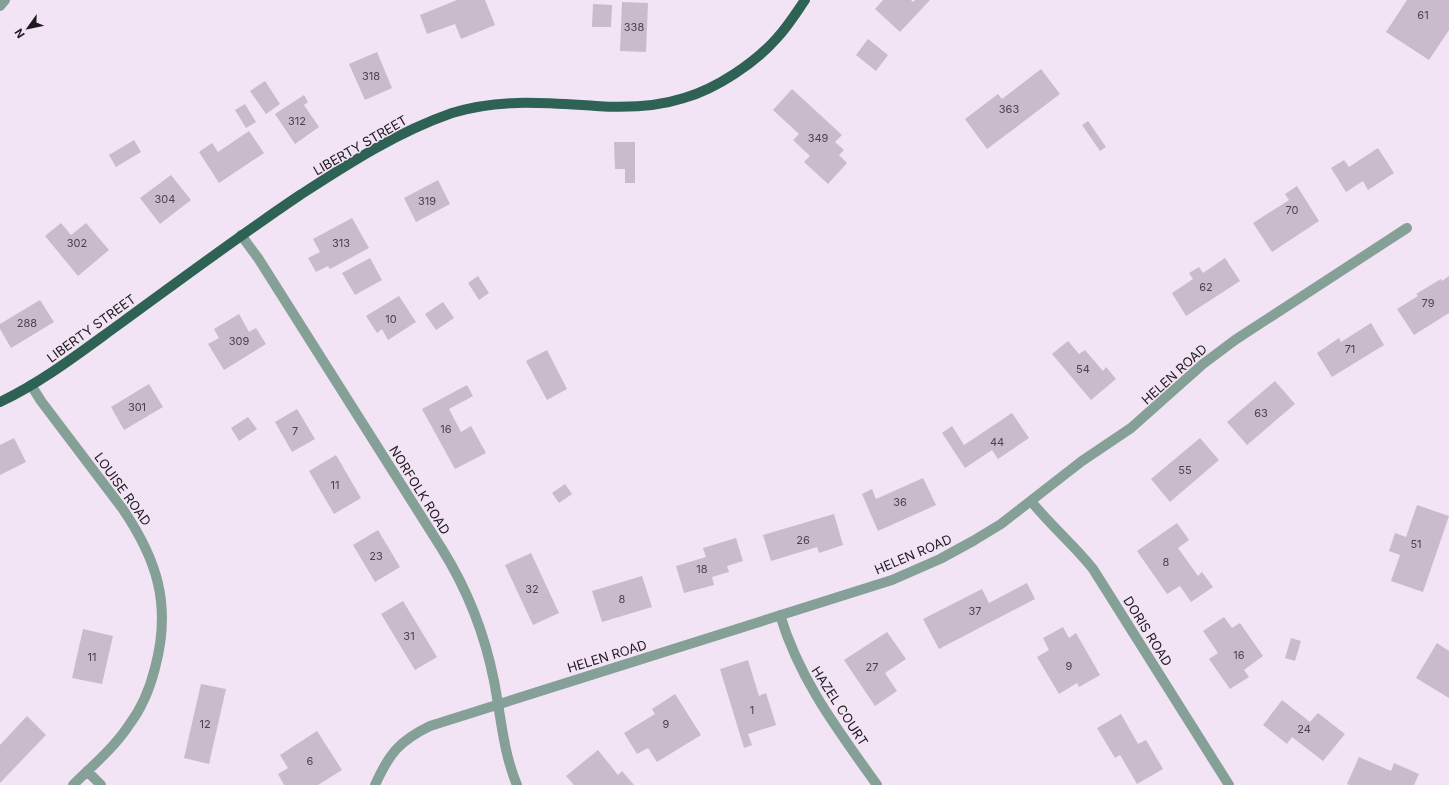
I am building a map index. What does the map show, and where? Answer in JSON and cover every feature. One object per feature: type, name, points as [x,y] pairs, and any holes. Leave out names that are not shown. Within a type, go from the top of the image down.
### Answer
[{"type":"main road","name":"LIBERTY STREET","points":[[0,402],[53,373],[241,235],[329,177],[391,140],[428,123],[465,109],[484,105],[520,102],[598,106],[636,106],[672,102],[701,92],[728,77],[766,49],[788,25],[805,0]]},
{"type":"street","points":[[0,6],[5,0]]},
{"type":"street","name":"HELEN ROAD","points":[[375,785],[384,764],[391,754],[409,738],[430,726],[892,580],[924,566],[983,536],[1001,524],[1082,461],[1131,428],[1218,352],[1407,228]]},
{"type":"street","name":"NORFOLK ROAD","points":[[241,235],[258,258],[453,566],[470,602],[491,668],[505,746],[516,785]]},
{"type":"street","name":"LOUISE ROAD","points":[[31,386],[41,402],[134,524],[149,555],[160,587],[162,604],[163,620],[158,656],[145,699],[121,736],[73,785]]},
{"type":"street","name":"DORIS ROAD","points":[[1031,501],[1048,521],[1082,555],[1093,569],[1229,785]]},
{"type":"street","name":"HAZEL COURT","points":[[780,615],[796,658],[818,700],[877,785]]},
{"type":"street","points":[[87,771],[101,785]]},
{"type":"building","points":[[457,0],[485,0],[495,25],[461,39],[455,24],[427,34],[420,15]]},
{"type":"building","points":[[883,0],[911,0],[913,2],[915,0],[930,0],[900,32],[875,9]]},
{"type":"building","points":[[1407,0],[1449,0],[1449,30],[1429,60],[1386,32]]},
{"type":"building","points":[[622,2],[648,3],[646,52],[620,51]]},
{"type":"building","points":[[593,4],[612,5],[611,27],[592,27]]},
{"type":"building","points":[[868,39],[888,55],[876,71],[856,55]]},
{"type":"building","points":[[377,52],[392,88],[365,100],[349,64]]},
{"type":"building","points":[[1041,69],[1060,94],[987,149],[965,119],[998,94],[1002,99]]},
{"type":"building","points":[[265,81],[280,104],[266,114],[250,91]]},
{"type":"building","points":[[792,89],[842,135],[835,142],[844,150],[839,155],[847,163],[828,184],[804,162],[810,156],[793,140],[799,134],[773,110]]},
{"type":"building","points":[[304,95],[308,102],[304,105],[319,127],[295,144],[275,114]]},
{"type":"building","points":[[245,104],[256,122],[246,128],[235,110]]},
{"type":"building","points":[[1088,121],[1106,147],[1100,151],[1082,125]]},
{"type":"building","points":[[249,131],[264,153],[219,183],[199,152],[212,143],[218,152]]},
{"type":"building","points":[[134,140],[141,152],[116,167],[109,155]]},
{"type":"building","points":[[614,142],[635,142],[635,183],[625,183],[625,169],[615,169]]},
{"type":"building","points":[[1378,148],[1394,173],[1368,190],[1363,181],[1346,192],[1331,168],[1344,160],[1349,167]]},
{"type":"building","points":[[171,175],[191,200],[160,224],[140,198]]},
{"type":"building","points":[[438,180],[450,204],[416,222],[404,198]]},
{"type":"building","points":[[1297,186],[1319,221],[1272,252],[1253,223],[1289,200],[1285,194]]},
{"type":"building","points":[[352,218],[369,248],[330,269],[328,266],[316,272],[308,258],[320,252],[313,239]]},
{"type":"building","points":[[61,223],[71,235],[86,223],[109,250],[78,276],[45,236]]},
{"type":"building","points":[[370,258],[382,280],[355,295],[342,273]]},
{"type":"building","points":[[1225,258],[1240,281],[1186,316],[1172,293],[1193,279],[1189,273],[1199,267],[1203,273]]},
{"type":"building","points":[[478,276],[489,293],[479,300],[468,283]]},
{"type":"building","points":[[1449,276],[1449,313],[1414,335],[1397,309],[1418,296],[1416,294]]},
{"type":"building","points":[[399,296],[416,322],[388,340],[382,329],[377,333],[366,316]]},
{"type":"building","points":[[40,300],[54,322],[11,348],[0,329],[0,324]]},
{"type":"building","points":[[443,302],[454,318],[436,330],[425,314]]},
{"type":"building","points":[[239,314],[249,332],[256,328],[266,344],[224,370],[208,344],[219,338],[214,329]]},
{"type":"building","points":[[1371,323],[1384,345],[1332,377],[1317,353],[1339,338],[1341,342]]},
{"type":"building","points":[[1068,341],[1079,354],[1085,350],[1103,371],[1106,367],[1116,379],[1091,400],[1052,354]]},
{"type":"building","points":[[547,350],[567,389],[547,400],[526,361]]},
{"type":"building","points":[[1275,381],[1295,404],[1247,445],[1227,422]]},
{"type":"building","points":[[149,384],[163,407],[124,430],[111,407]]},
{"type":"building","points":[[467,385],[473,396],[449,409],[461,432],[471,426],[486,453],[455,469],[422,409]]},
{"type":"building","points":[[297,409],[315,439],[292,452],[275,422]]},
{"type":"building","points":[[1012,413],[1029,438],[998,459],[992,450],[965,468],[942,433],[952,426],[964,445]]},
{"type":"building","points":[[248,417],[257,429],[239,441],[231,428]]},
{"type":"building","points":[[14,438],[26,462],[0,475],[0,445]]},
{"type":"building","points":[[1200,438],[1219,460],[1170,502],[1151,479]]},
{"type":"building","points":[[336,455],[361,498],[334,514],[309,471]]},
{"type":"building","points":[[923,478],[936,505],[878,531],[862,494],[872,489],[876,499]]},
{"type":"building","points":[[565,484],[572,494],[559,503],[552,493]]},
{"type":"building","points":[[1417,505],[1449,516],[1423,592],[1391,581],[1400,555],[1389,551],[1395,533],[1406,537]]},
{"type":"building","points":[[834,514],[843,545],[819,553],[817,547],[771,561],[763,535]]},
{"type":"building","points":[[1177,523],[1189,540],[1178,548],[1198,576],[1202,572],[1213,587],[1191,602],[1180,586],[1167,594],[1137,551]]},
{"type":"building","points":[[378,530],[400,567],[375,582],[353,545]]},
{"type":"building","points":[[736,538],[743,561],[727,566],[729,572],[712,577],[714,585],[684,593],[676,566],[706,557],[703,548]]},
{"type":"building","points":[[531,553],[559,613],[533,625],[505,565]]},
{"type":"building","points":[[642,576],[652,607],[602,622],[592,591]]},
{"type":"building","points":[[1027,583],[1035,599],[939,649],[923,619],[982,589],[989,603]]},
{"type":"building","points":[[403,601],[437,657],[415,670],[381,614]]},
{"type":"building","points":[[1224,617],[1232,628],[1240,623],[1263,656],[1244,670],[1249,677],[1230,689],[1209,659],[1218,653],[1203,631]]},
{"type":"building","points":[[1063,627],[1069,638],[1076,633],[1100,675],[1079,687],[1077,683],[1059,694],[1037,657],[1049,650],[1043,638]]},
{"type":"building","points":[[83,629],[113,636],[102,684],[72,678]]},
{"type":"building","points":[[887,632],[906,659],[885,673],[897,691],[875,706],[844,660]]},
{"type":"building","points":[[1291,638],[1301,641],[1295,661],[1285,658]]},
{"type":"building","points":[[1437,643],[1449,651],[1449,698],[1416,678]]},
{"type":"building","points":[[748,660],[759,696],[766,693],[776,725],[748,734],[752,745],[744,748],[720,669]]},
{"type":"building","points":[[201,684],[226,689],[209,764],[184,758]]},
{"type":"building","points":[[675,694],[701,735],[657,762],[648,748],[637,754],[624,733],[655,714],[652,709]]},
{"type":"building","points":[[1282,700],[1310,722],[1318,713],[1345,734],[1323,761],[1292,737],[1287,744],[1263,725]]},
{"type":"building","points":[[1121,714],[1138,744],[1146,740],[1163,769],[1137,784],[1120,755],[1115,758],[1097,728]]},
{"type":"building","points":[[27,716],[46,735],[0,783],[0,745]]},
{"type":"building","points":[[317,731],[342,770],[318,785],[284,785],[278,774],[288,768],[280,755]]},
{"type":"building","points":[[598,750],[618,775],[622,771],[634,785],[574,785],[566,776]]},
{"type":"building","points":[[1359,757],[1391,771],[1394,763],[1419,774],[1414,785],[1349,785],[1347,784]]}]
